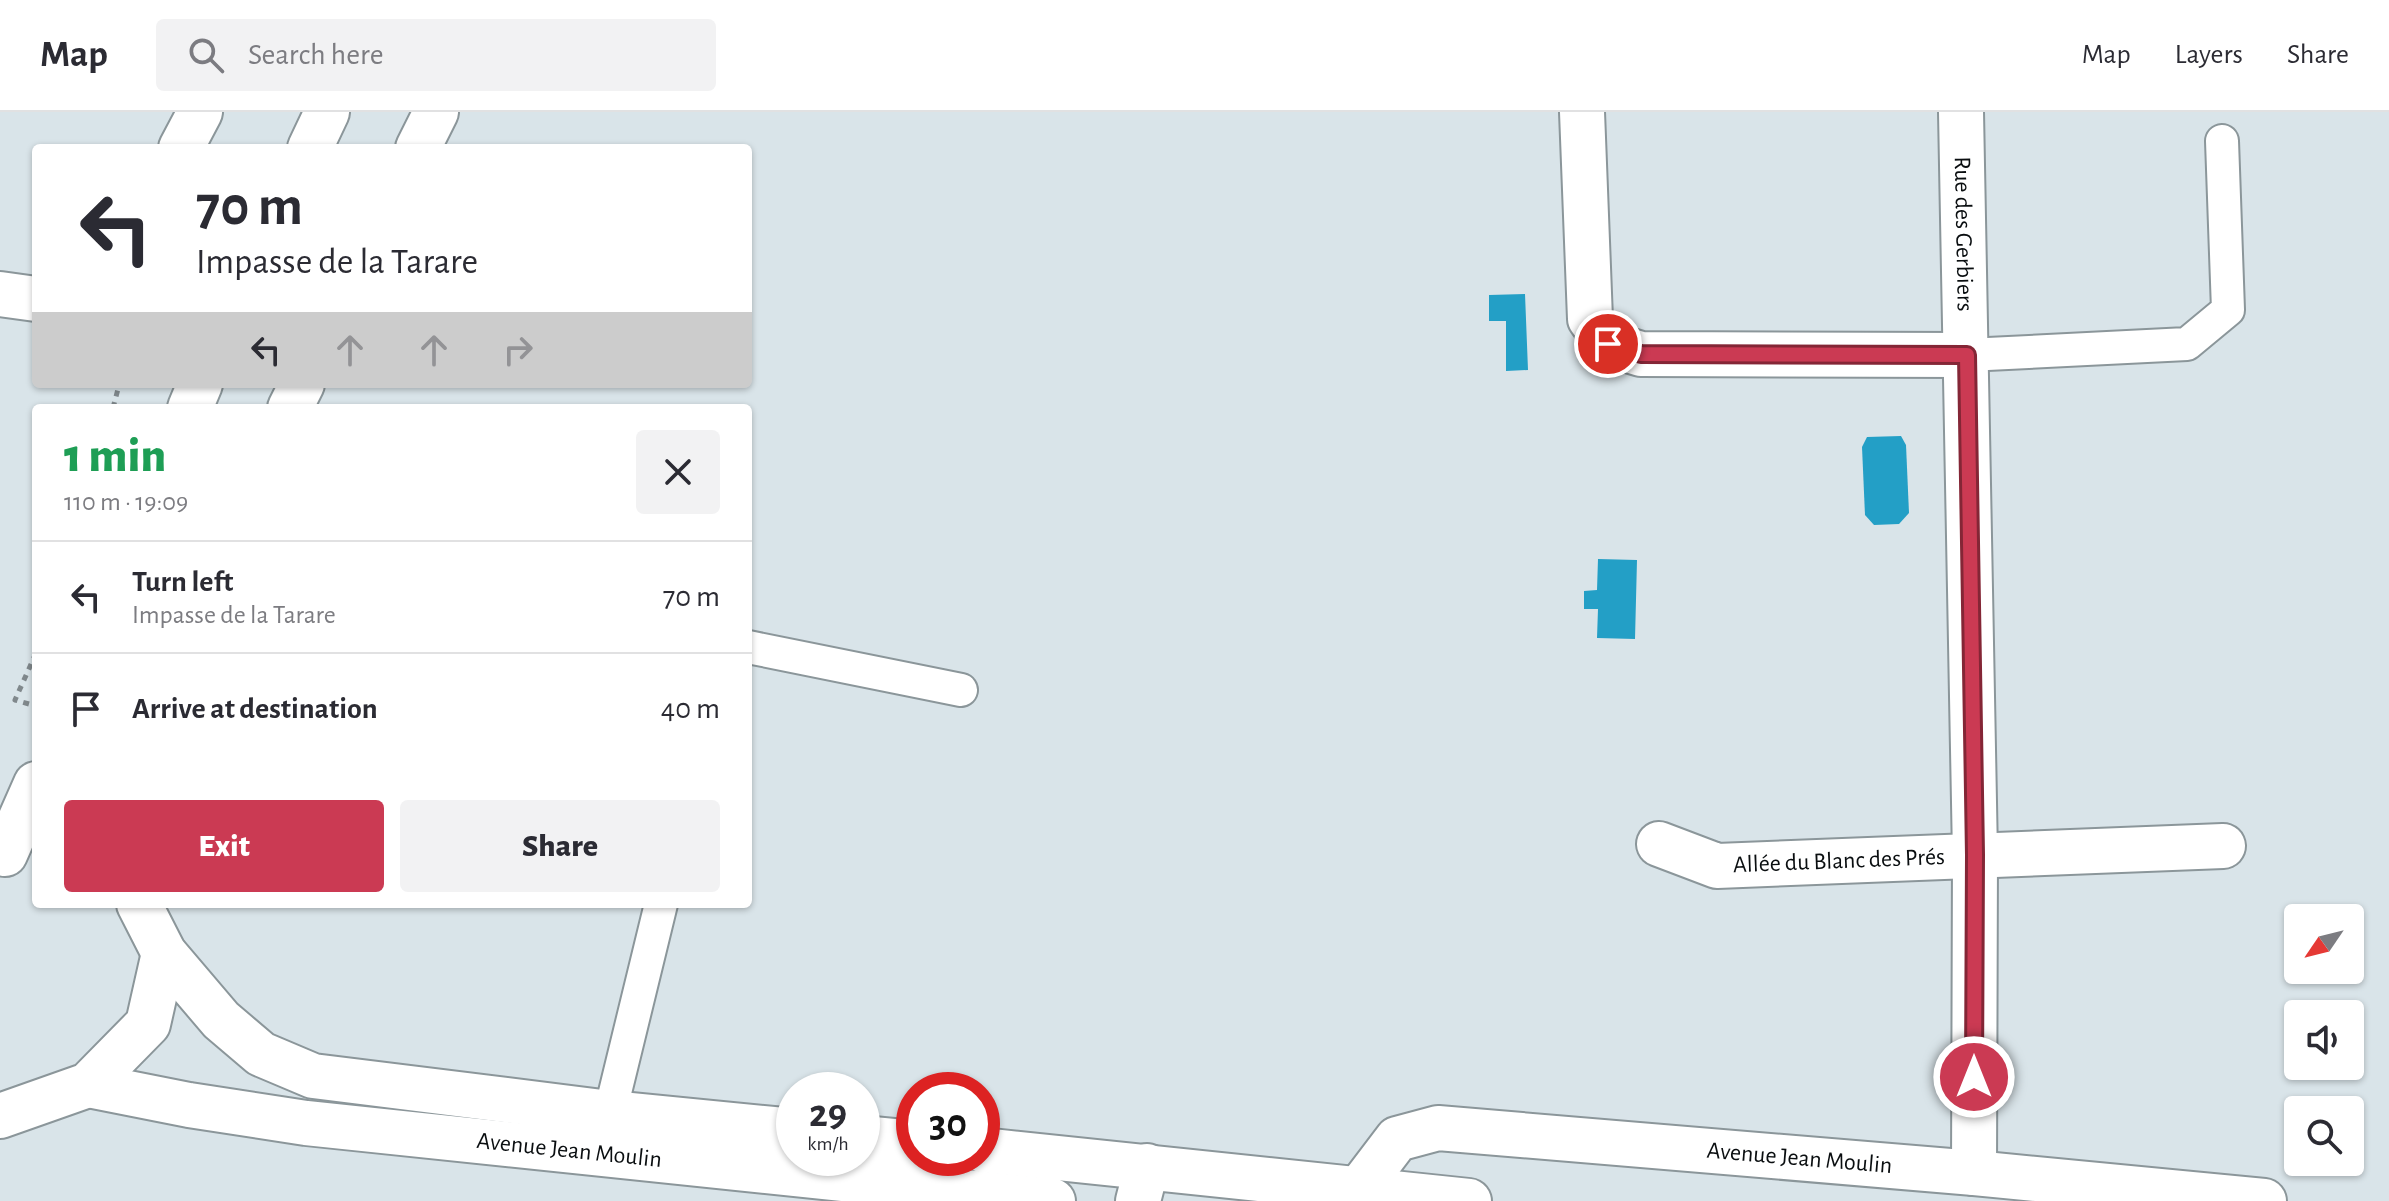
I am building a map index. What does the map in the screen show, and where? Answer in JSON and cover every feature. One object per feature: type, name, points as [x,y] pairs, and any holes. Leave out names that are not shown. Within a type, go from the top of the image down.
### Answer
[{"type":"street","points":[[183,144],[200,112]]},
{"type":"street","points":[[312,144],[327,112]]},
{"type":"street","points":[[420,144],[436,112]]},
{"type":"street","points":[[1582,112],[1590,319],[1608,344],[1641,354],[1967,355]]},
{"type":"street","name":"Rue des Gerbiers","points":[[1961,112],[1975,855],[1974,1173]]},
{"type":"street","points":[[0,294],[32,298]]},
{"type":"street","points":[[14,854],[32,797]]},
{"type":"street","name":"Allée du Blanc des Prés","points":[[1659,844],[1717,866],[2223,846]]},
{"type":"street","name":"Avenue Jean Moulin","points":[[141,908],[164,953],[221,1020],[261,1054],[313,1076],[610,1113],[776,1129]]},
{"type":"street","points":[[0,1116],[88,1085],[148,1024],[164,953]]},
{"type":"street","name":"Avenue Jean Moulin","points":[[88,1085],[306,1123],[1053,1201]]},
{"type":"street","name":"Avenue Jean Moulin","points":[[1359,1189],[1397,1139],[1438,1128],[2264,1201]]},
{"type":"street","points":[[1000,1154],[1142,1184],[1359,1189],[1469,1201]]},
{"type":"lane","points":[[1967,355],[2187,344],[2228,310],[2222,141]]},
{"type":"lane","points":[[752,648],[961,690]]},
{"type":"lane","points":[[610,1113],[660,908]]},
{"type":"path","points":[[32,662],[15,700],[32,705]]},
{"type":"water","points":[[1525,294],[1528,370],[1506,371],[1506,321],[1489,321],[1489,295]]},
{"type":"water","points":[[1901,436],[1906,445],[1909,513],[1899,524],[1874,525],[1865,515],[1862,447],[1867,437]]},
{"type":"water","points":[[1598,559],[1637,560],[1635,639],[1597,638],[1598,609],[1584,609],[1584,591],[1597,590]]},
{"type":"route","points":[[1608,344],[1641,354],[1967,355],[1975,855],[1974,1077]]}]
